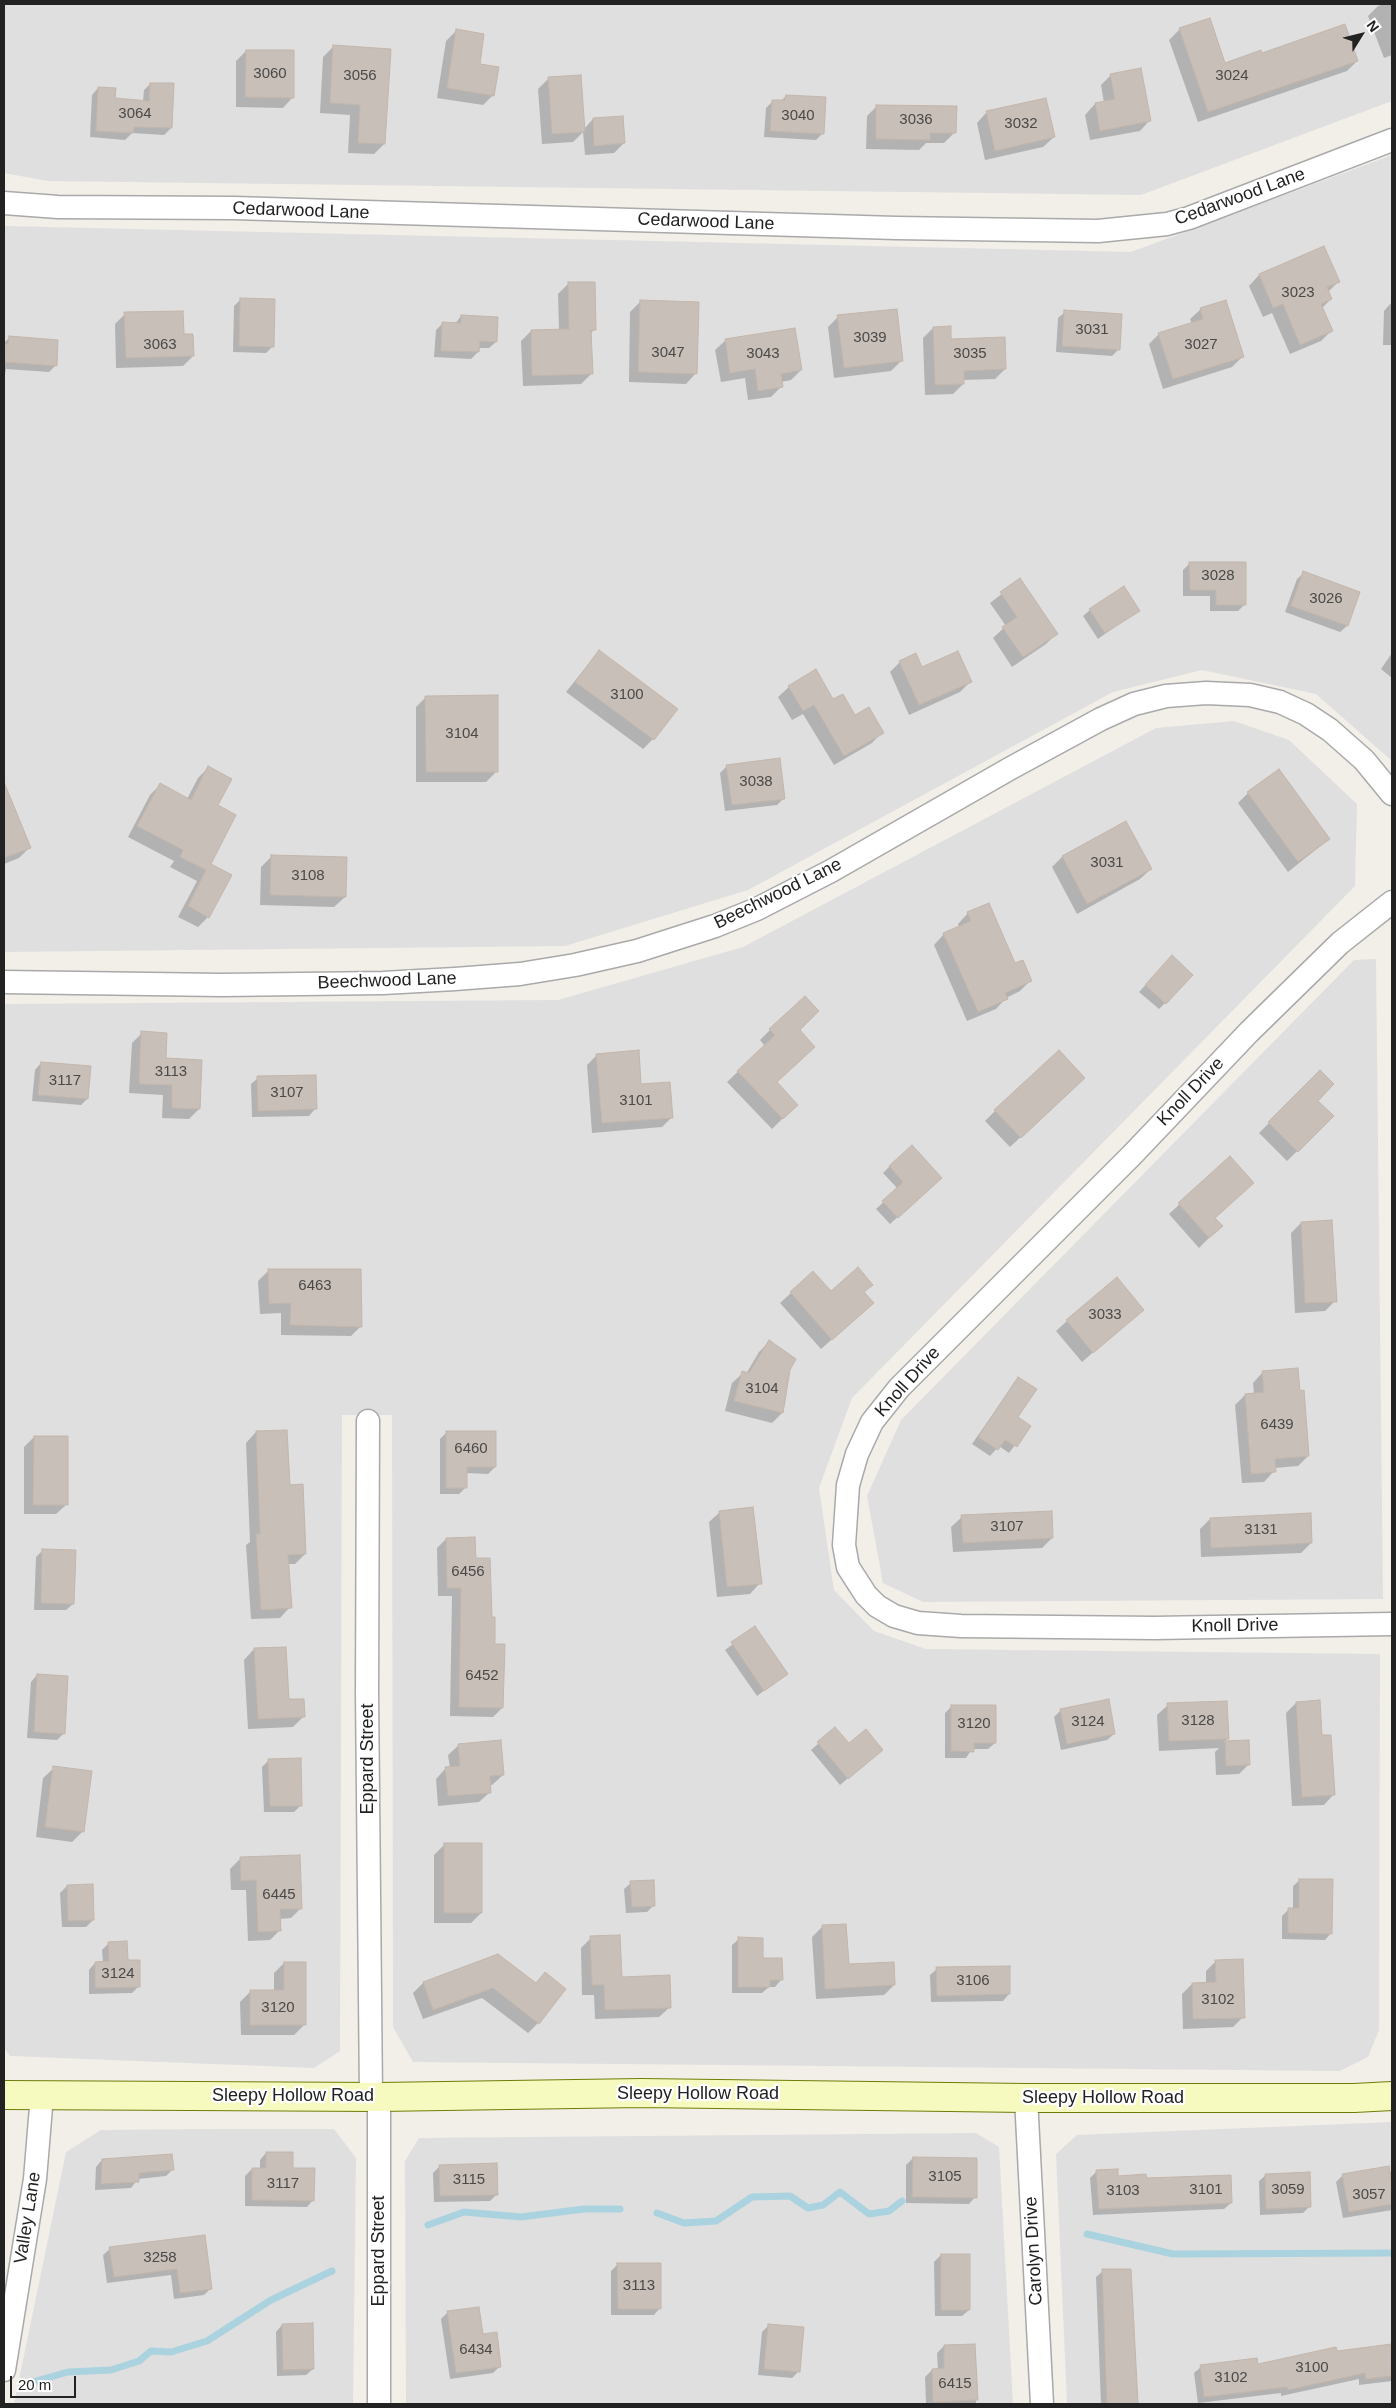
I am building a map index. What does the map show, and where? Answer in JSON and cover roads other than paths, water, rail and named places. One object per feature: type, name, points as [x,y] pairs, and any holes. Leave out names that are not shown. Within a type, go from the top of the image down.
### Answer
[{"type":"main road","name":"Sleepy Hollow Road","points":[[4,2095],[375,2097],[641,2093],[1026,2098],[1354,2098],[1392,2096]]},
{"type":"street","name":"Cedarwood Lane","points":[[4,203],[58,207],[234,208],[886,228],[1098,232],[1168,224],[1189,218],[1392,140]]},
{"type":"street","name":"Beechwood Lane","points":[[4,982],[228,985],[446,980],[520,974],[575,965],[637,951],[715,926],[756,909],[831,870],[1102,719],[1134,704],[1166,696],[1206,692],[1250,695],[1289,706],[1306,714],[1330,730],[1364,760],[1392,794]]},
{"type":"street","name":"Knoll Drive","points":[[1392,902],[1340,943],[1263,1018],[1118,1169],[898,1388],[872,1422],[857,1454],[848,1485],[844,1546],[848,1567],[866,1595],[877,1606],[894,1616],[918,1623],[961,1626],[1154,1628],[1392,1624]]},
{"type":"street","name":"Eppard Street","points":[[368,1421],[368,1703],[379,2404]]},
{"type":"street","name":"Valley Lane","points":[[4,2370],[35,2179],[42,2095]]},
{"type":"street","name":"Carolyn Drive","points":[[1026,2098],[1042,2404]]},
{"type":"waterway","points":[[657,2213],[684,2223],[716,2221],[752,2197],[790,2196],[808,2208],[823,2205],[840,2192],[869,2214],[889,2211],[902,2201]]},
{"type":"waterway","points":[[428,2225],[464,2212],[521,2217],[584,2209],[620,2209]]},
{"type":"waterway","points":[[1087,2234],[1173,2254],[1392,2253]]},
{"type":"waterway","points":[[22,2385],[68,2372],[111,2370],[139,2361],[151,2351],[171,2352],[207,2341],[271,2300],[332,2271]]}]
